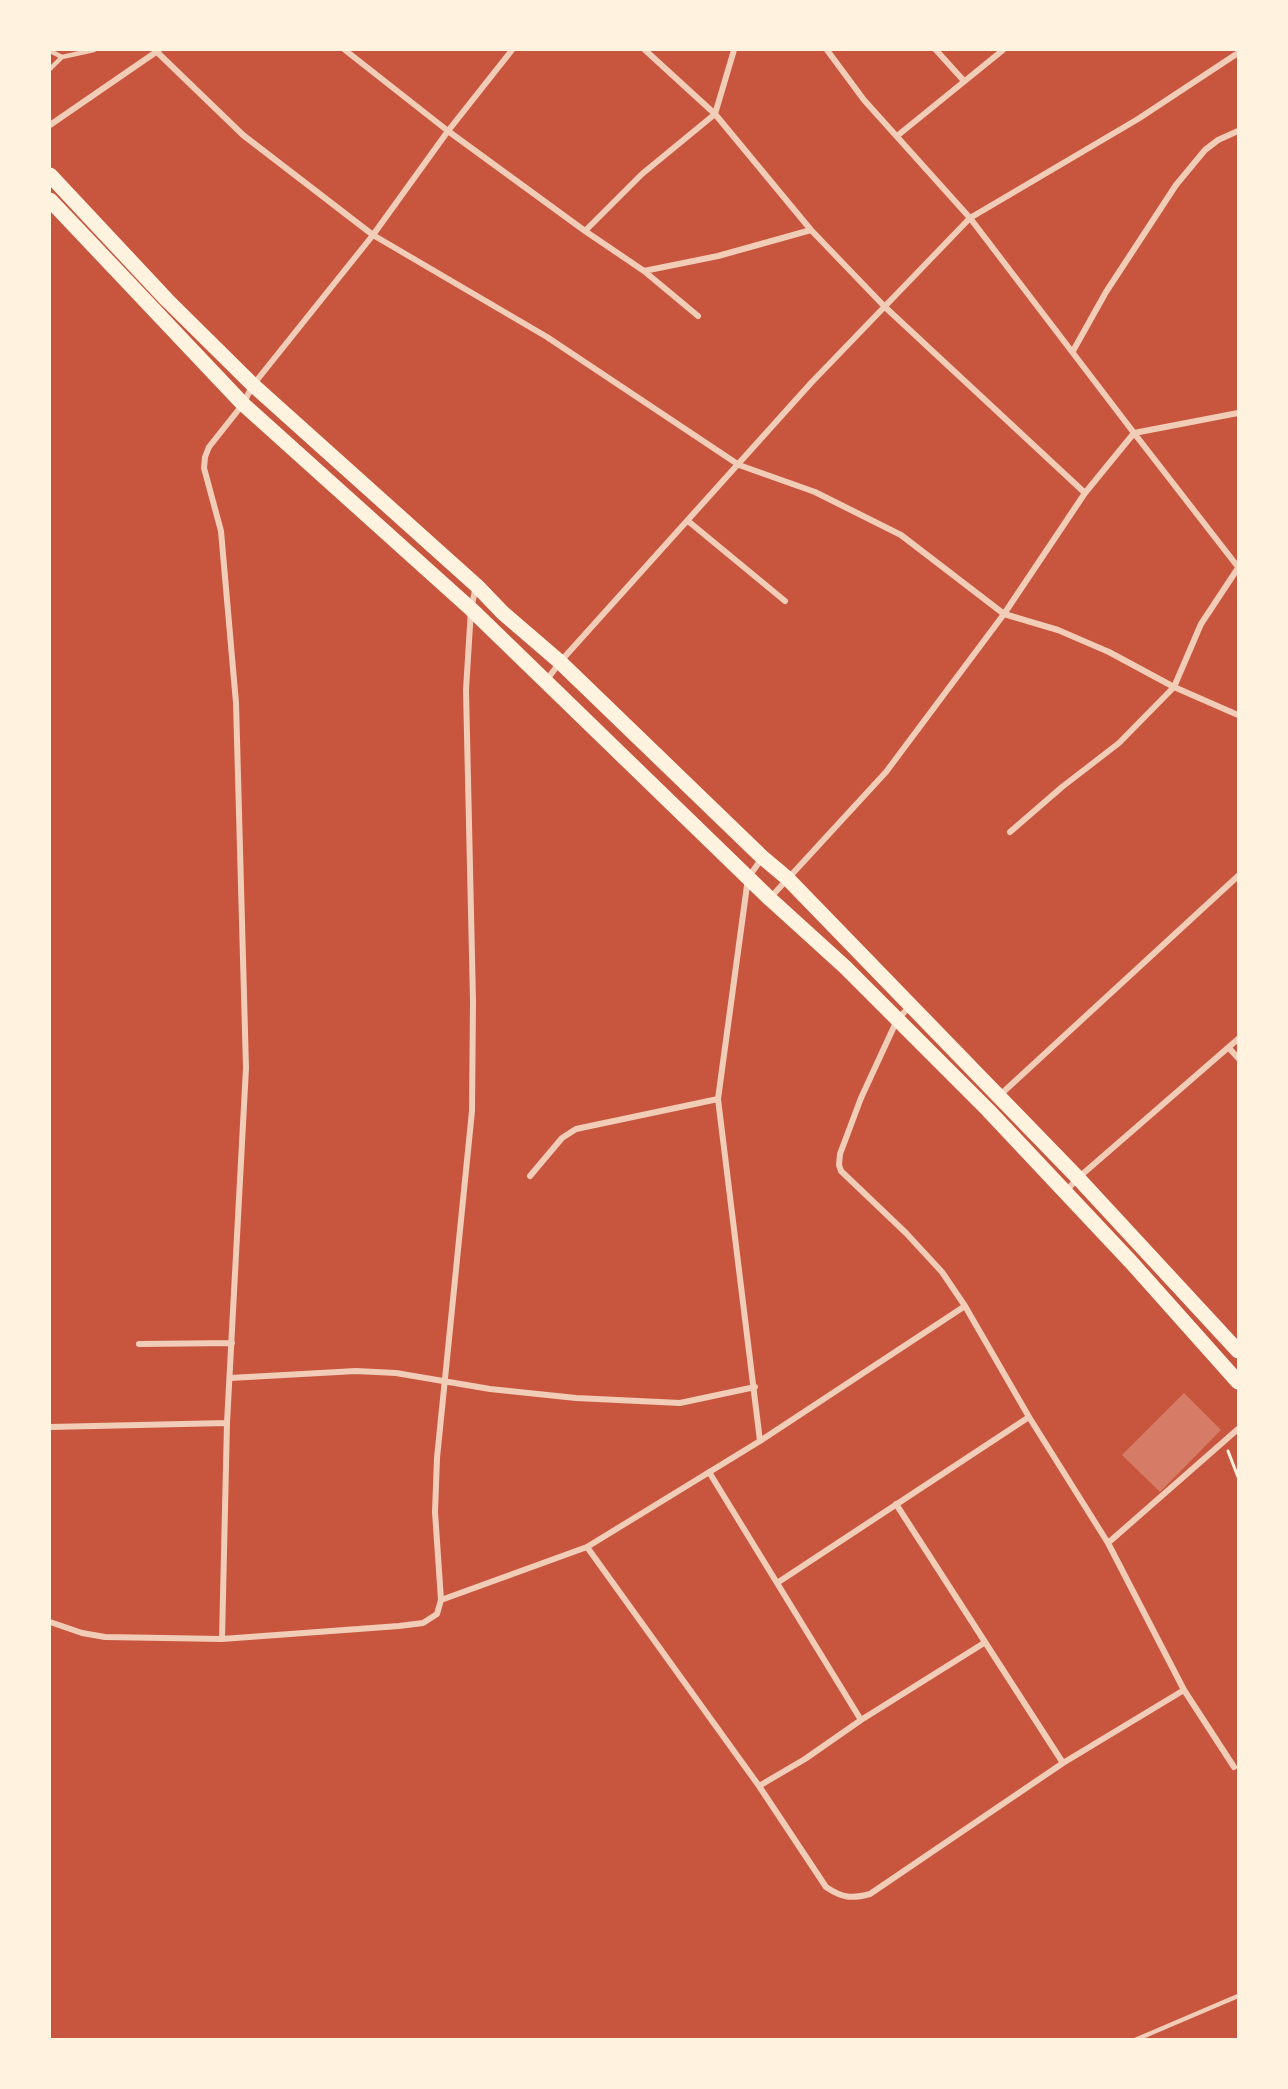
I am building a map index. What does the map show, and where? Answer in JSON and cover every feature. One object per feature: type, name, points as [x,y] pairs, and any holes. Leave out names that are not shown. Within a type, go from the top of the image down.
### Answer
[{"type":"main road","points":[[50,175],[167,300],[253,385],[477,586],[503,613],[560,662],[787,879],[863,955],[1078,1178],[1232,1359],[1239,1382]]},
{"type":"main road","points":[[50,200],[243,404],[471,609],[748,878],[845,967],[1232,1359]]},
{"type":"main road","points":[[845,967],[863,955]]},
{"type":"street","points":[[345,50],[447,131],[644,271],[698,316]]},
{"type":"street","points":[[222,1639],[227,1423],[246,1068],[236,703],[221,531],[204,468],[205,457],[209,447],[243,404],[253,385],[373,235],[447,131],[512,50]]},
{"type":"street","points":[[645,50],[715,114],[811,230],[885,307],[1085,493]]},
{"type":"street","points":[[585,231],[642,174],[715,114],[734,50]]},
{"type":"street","points":[[827,50],[864,100],[970,218],[1239,568],[1201,624],[1174,687],[1119,743],[1062,787],[1010,832]]},
{"type":"street","points":[[936,50],[964,81]]},
{"type":"street","points":[[897,136],[1003,50]]},
{"type":"street","points":[[50,125],[158,51],[243,135],[373,235],[547,337],[739,465],[815,492],[901,535],[1004,614],[1068,634],[1109,652],[1174,687],[1239,715]]},
{"type":"street","points":[[546,681],[560,662],[811,383],[970,218],[1138,119],[1238,51]]},
{"type":"street","points":[[1072,351],[1106,292],[1176,185],[1205,150],[1218,140],[1239,132]]},
{"type":"street","points":[[644,271],[718,256],[811,230]]},
{"type":"street","points":[[769,898],[886,772],[1004,614],[1085,493],[1134,434],[1239,412]]},
{"type":"street","points":[[688,521],[784,601]]},
{"type":"street","points":[[50,1622],[82,1633],[105,1637],[222,1639],[423,1623],[436,1614],[441,1600],[435,1512],[437,1458],[472,1111],[473,1001],[466,690],[471,609],[477,586]]},
{"type":"street","points":[[760,1441],[718,1099],[748,878],[762,857]]},
{"type":"street","points":[[988,1110],[999,1096],[1239,876]]},
{"type":"street","points":[[911,1005],[897,1020],[861,1098],[840,1155],[839,1165],[842,1171],[906,1233],[942,1272],[965,1306],[1029,1417],[1108,1543],[1184,1690],[1234,1767]]},
{"type":"street","points":[[1065,1192],[1078,1178],[1239,1039]]},
{"type":"street","points":[[1229,1048],[1239,1058]]},
{"type":"street","points":[[530,1176],[562,1138],[576,1129],[718,1099]]},
{"type":"street","points":[[441,1600],[587,1546],[760,1441],[965,1306]]},
{"type":"street","points":[[139,1344],[232,1343]]},
{"type":"street","points":[[230,1378],[356,1371],[396,1373],[490,1389],[576,1398],[680,1403],[755,1387]]},
{"type":"street","points":[[777,1583],[1029,1417]]},
{"type":"street","points":[[50,1426],[227,1423]]},
{"type":"street","points":[[1108,1543],[1239,1429]]},
{"type":"street","points":[[709,1472],[861,1720]]},
{"type":"street","points":[[896,1504],[1063,1763]]},
{"type":"street","points":[[587,1546],[759,1786],[826,1887],[837,1895],[852,1899],[870,1894],[1063,1763],[1184,1690]]},
{"type":"street","points":[[759,1786],[806,1759],[861,1720],[984,1643]]},
{"type":"lane","points":[[50,69],[62,57],[94,50]]},
{"type":"lane","points":[[50,51],[62,57]]},
{"type":"lane","points":[[1135,2040],[1239,1996]]},
{"type":"path","points":[[1224,1442],[1239,1477]]},
{"type":"building","points":[[1184,1393],[1221,1430],[1160,1492],[1122,1455]]}]
